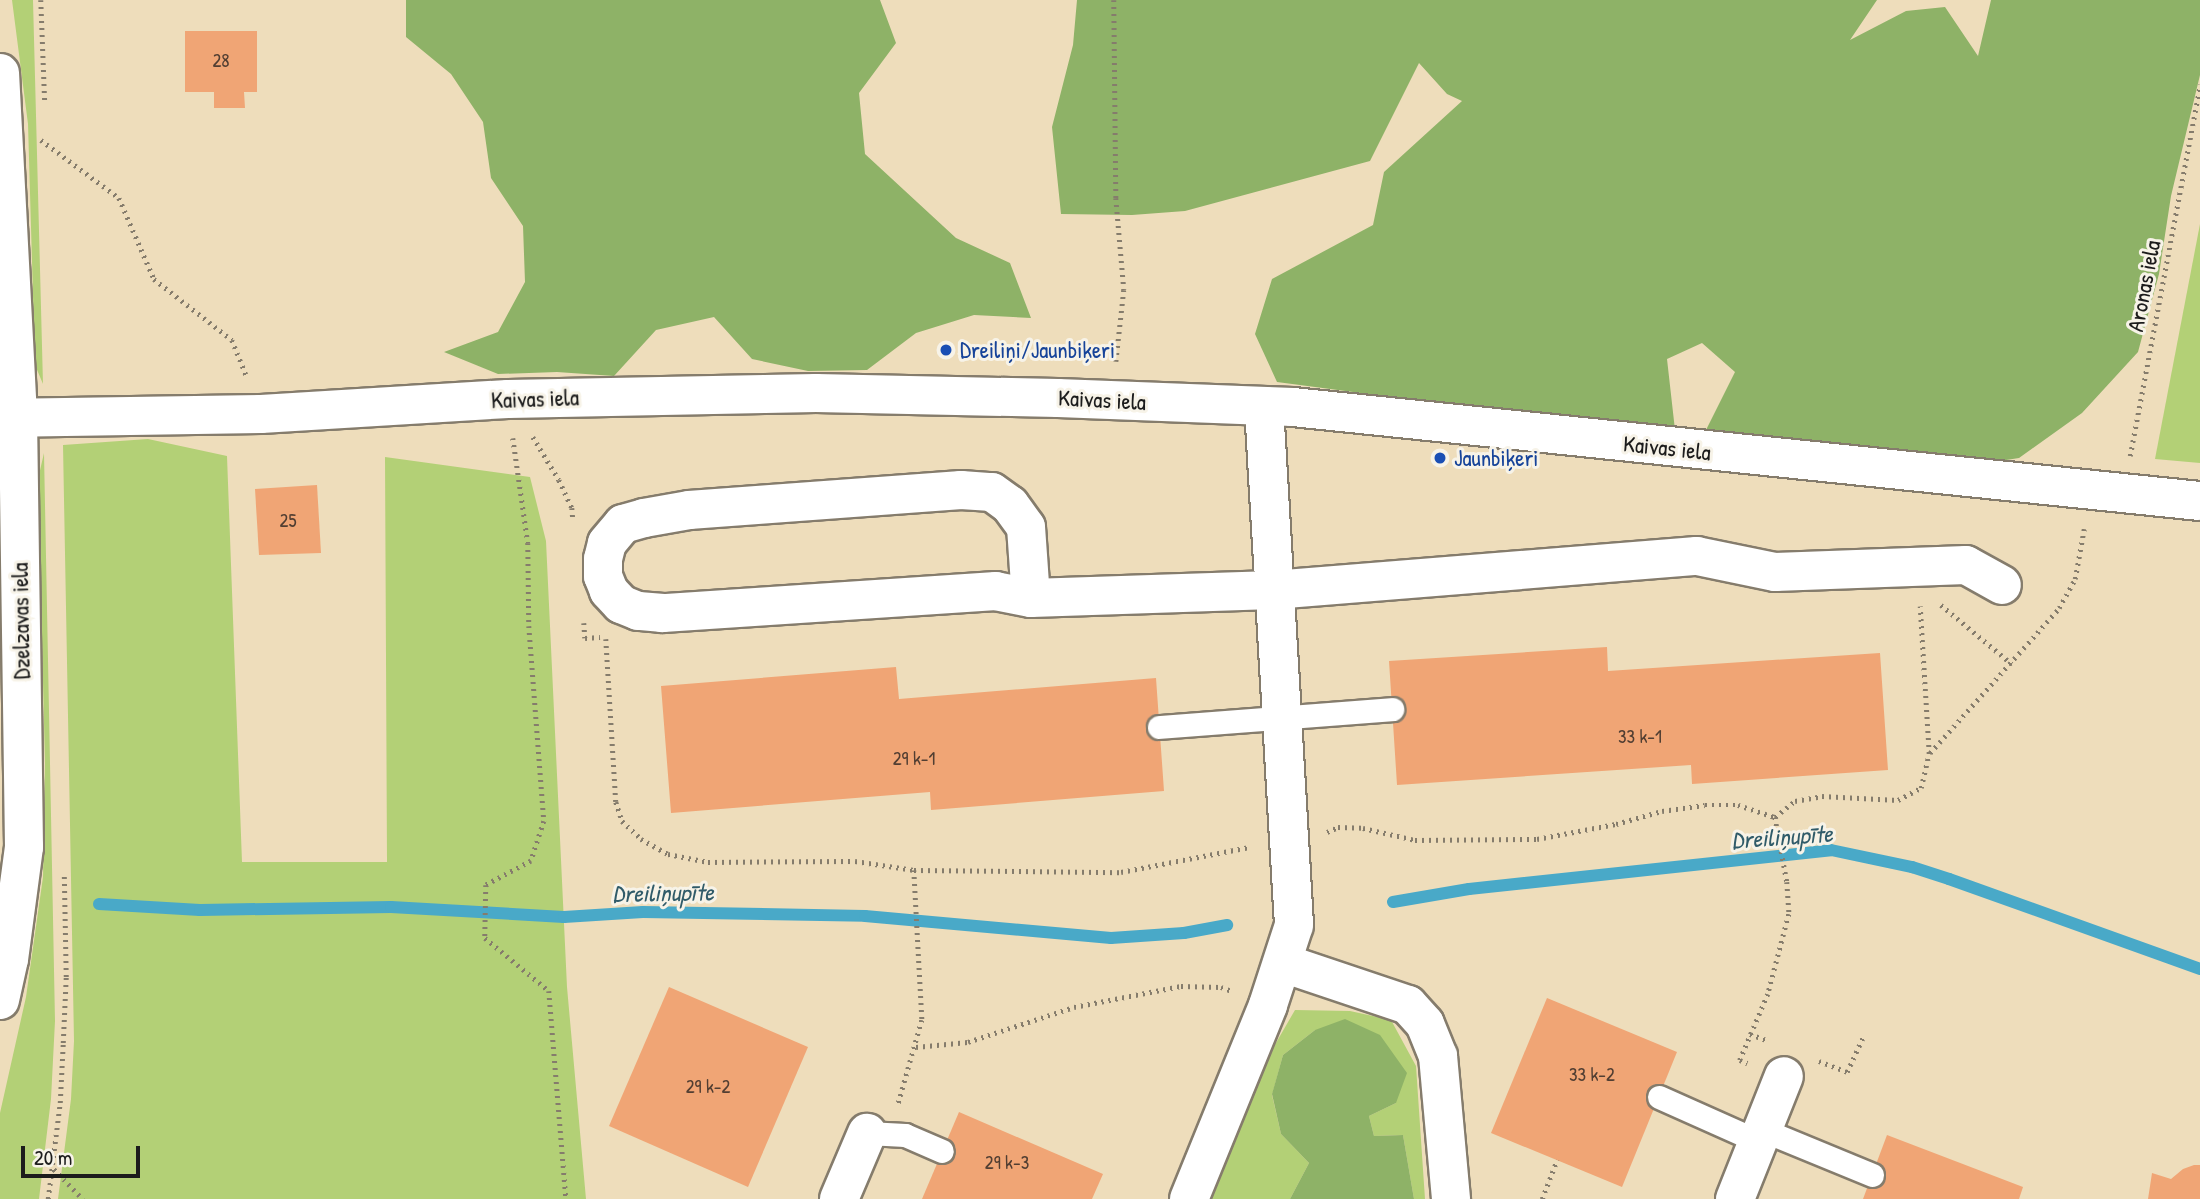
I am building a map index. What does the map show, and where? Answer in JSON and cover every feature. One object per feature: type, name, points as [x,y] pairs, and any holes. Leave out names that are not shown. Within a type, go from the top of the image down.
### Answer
[{"type":"street","name":"Dzelzavas iela","points":[[0,73],[5,128],[9,417],[24,847],[9,959],[0,1000]]},
{"type":"street","name":"Kaivas iela","points":[[9,417],[261,414],[508,398],[816,393],[1265,406],[2200,501]]},
{"type":"street","points":[[1189,1199],[1283,963],[1293,925],[1265,406]]},
{"type":"street","points":[[1031,598],[1026,527],[1010,505],[992,492],[961,490],[689,510],[623,524],[607,543],[603,559],[603,576],[609,591],[621,604],[638,611],[663,613],[996,591],[1031,598],[1273,590],[1697,556],[1775,572],[1917,577],[1966,565],[2002,585]]},
{"type":"street","points":[[1283,963],[1408,1005],[1425,1024],[1437,1056],[1451,1199]]},
{"type":"street","points":[[1735,1199],[1784,1076]]},
{"type":"street","points":[[839,1199],[867,1133]]},
{"type":"lane","points":[[1159,727],[1392,709]]},
{"type":"lane","points":[[1659,1097],[1872,1175]]},
{"type":"lane","points":[[867,1133],[905,1135],[942,1152]]},
{"type":"path","points":[[1111,401],[1124,290],[1116,198],[1114,0]]},
{"type":"path","name":"Aronas iela","points":[[1929,754],[2012,664],[2059,608],[2075,579],[2107,491],[2200,85]]},
{"type":"path","points":[[5,128],[46,142],[119,198],[154,279],[232,341],[261,414]]},
{"type":"path","points":[[508,398],[559,480],[572,508],[575,531]]},
{"type":"path","points":[[508,398],[528,543],[529,626],[544,821],[531,861],[486,885],[485,938],[549,991],[566,1199]]},
{"type":"path","points":[[1917,577],[2012,664]]},
{"type":"path","points":[[1774,817],[1795,801],[1822,796],[1898,800],[1921,788],[1929,754],[1917,577]]},
{"type":"path","points":[[584,616],[585,638],[606,636],[616,802],[622,821],[641,839],[668,854],[708,862],[855,861],[914,870],[1121,872],[1310,838],[1338,827],[1363,828],[1415,840],[1537,839],[1616,824],[1662,811],[1705,805],[1738,805],[1774,817]]},
{"type":"path","points":[[1774,817],[1787,882],[1789,914],[1782,951],[1740,1060],[1784,1076]]},
{"type":"path","points":[[867,1133],[894,1118],[916,1047],[923,996],[917,952],[914,870]]},
{"type":"path","points":[[916,1047],[968,1042],[1074,1007],[1181,985],[1221,987],[1233,992]]},
{"type":"path","points":[[1542,1199],[1556,1160]]},
{"type":"path","points":[[53,1168],[83,1199]]},
{"type":"green space","points":[[12,0],[33,0],[43,384],[35,365],[28,124]]},
{"type":"green space","points":[[406,0],[880,0],[896,43],[859,93],[865,154],[956,238],[1010,263],[1031,318],[974,315],[916,333],[867,370],[808,371],[752,359],[714,317],[656,330],[614,376],[557,372],[498,374],[444,352],[498,332],[525,282],[523,226],[491,178],[483,122],[451,74],[406,37]]},
{"type":"green space","points":[[1077,0],[1877,0],[1850,40],[1906,11],[1945,7],[1978,56],[1991,0],[2200,0],[2200,75],[2171,196],[2159,274],[2138,352],[2082,413],[2019,458],[1935,471],[1773,438],[1706,430],[1735,372],[1702,343],[1667,359],[1675,430],[1527,415],[1277,382],[1255,334],[1272,279],[1373,225],[1384,172],[1462,101],[1447,94],[1419,63],[1370,161],[1185,211],[1132,215],[1061,214],[1052,127],[1073,45]]},
{"type":"green space","points":[[2200,224],[2200,463],[2155,459]]},
{"type":"green space","points":[[148,439],[227,456],[242,862],[387,862],[385,457],[530,477],[546,541],[567,987],[586,1199],[58,1199],[71,1099],[74,1041],[63,445]]},
{"type":"green space","points":[[44,453],[55,1021],[51,1099],[39,1199],[0,1199],[0,1113],[26,997],[43,877],[45,763],[38,479]]},
{"type":"green space","points":[[1295,1010],[1350,1011],[1391,1020],[1416,1066],[1425,1199],[1414,1199],[1403,1135],[1374,1136],[1369,1116],[1396,1103],[1315,1030],[1283,1055],[1272,1095],[1281,1134],[1309,1163],[1290,1199],[1209,1199],[1262,1067]]},
{"type":"green space","points":[[1345,1019],[1380,1035],[1407,1073],[1396,1103],[1369,1116],[1374,1136],[1403,1135],[1414,1199],[1290,1199],[1309,1163],[1281,1134],[1272,1094],[1283,1055],[1315,1030]]},
{"type":"building","points":[[185,31],[257,31],[257,92],[244,92],[245,108],[214,108],[214,92],[185,92]]},
{"type":"building","points":[[317,485],[321,553],[259,555],[255,489]]},
{"type":"building","points":[[1607,647],[1608,671],[1880,653],[1888,770],[1692,784],[1691,765],[1397,785],[1389,661]]},
{"type":"building","points":[[896,667],[899,699],[1156,678],[1164,791],[931,810],[930,792],[671,813],[661,686]]},
{"type":"building","points":[[669,987],[808,1047],[748,1187],[609,1126]]},
{"type":"building","points":[[1547,998],[1677,1052],[1622,1187],[1491,1133]]},
{"type":"building","points":[[959,1112],[1103,1174],[1092,1199],[922,1199]]},
{"type":"building","points":[[1887,1135],[2023,1187],[2019,1199],[1863,1199]]},
{"type":"building","points":[[2200,1165],[2200,1199],[2148,1199],[2152,1173],[2171,1179],[2183,1169]]},
{"type":"waterway","name":"Dreiliņupīte","points":[[1393,902],[1469,889],[1831,850],[1912,867],[2200,969]]},
{"type":"waterway","name":"Dreiliņupīte","points":[[99,904],[200,910],[391,907],[564,917],[643,912],[865,916],[1111,938],[1184,933],[1227,925]]},
{"type":"place","name":"Dreiliņi/Jaunbiķeri","points":[[946,350]]},
{"type":"place","name":"Jaunbiķeri","points":[[1440,458]]}]
